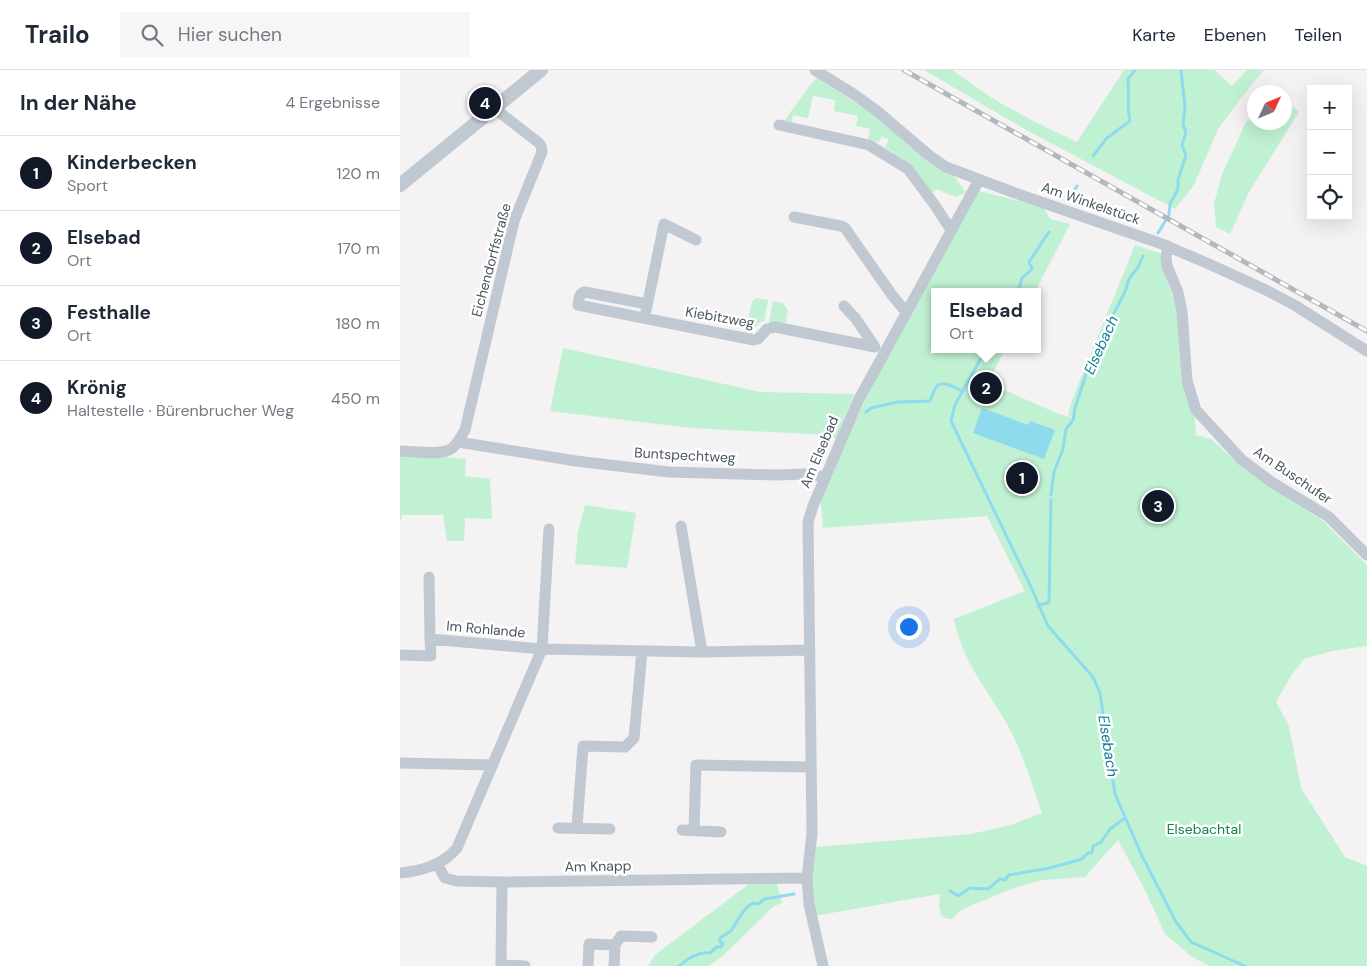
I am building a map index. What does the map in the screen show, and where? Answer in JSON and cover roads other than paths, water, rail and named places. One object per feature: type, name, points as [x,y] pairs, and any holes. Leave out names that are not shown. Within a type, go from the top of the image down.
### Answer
[{"type":"street","points":[[400,185],[541,70]]},
{"type":"street","name":"Am Winkelstück","points":[[815,70],[877,111],[930,156],[946,167],[1168,246],[1268,291],[1367,350]]},
{"type":"street","name":"Eichendorffstraße","points":[[458,442],[465,430],[514,221],[542,150],[535,139],[494,108]]},
{"type":"street","points":[[779,125],[869,145],[879,151],[908,169],[951,230]]},
{"type":"street","name":"Am Elsebad","points":[[822,966],[809,904],[807,878],[812,833],[808,522],[879,350],[906,312],[979,180]]},
{"type":"street","points":[[794,217],[846,228],[892,295],[906,312]]},
{"type":"street","points":[[644,318],[664,224],[696,240]]},
{"type":"street","name":"Am Buschufer","points":[[1168,246],[1167,266],[1178,292],[1182,312],[1187,381],[1196,410],[1242,460],[1273,483],[1329,517],[1367,555]]},
{"type":"street","name":"Kiebitzweg","points":[[647,304],[582,292],[578,305],[754,340],[758,339],[767,329],[775,328],[879,350]]},
{"type":"street","points":[[844,306],[879,350]]},
{"type":"street","points":[[400,451],[439,453],[450,450],[458,442]]},
{"type":"street","name":"Buntspechtweg","points":[[458,442],[543,456],[668,472],[806,474],[825,477]]},
{"type":"street","points":[[681,526],[702,652]]},
{"type":"street","name":"Im Rohlande","points":[[437,864],[451,855],[457,848],[542,649],[549,529]]},
{"type":"street","name":"Im Rohlande","points":[[429,577],[430,639],[542,649],[702,652],[810,650]]},
{"type":"street","points":[[400,655],[431,656],[430,639]]},
{"type":"street","points":[[577,828],[583,746],[625,747],[634,738],[642,651]]},
{"type":"street","points":[[400,763],[493,765]]},
{"type":"street","points":[[721,832],[688,831],[696,765],[810,767]]},
{"type":"street","points":[[558,828],[610,829]]},
{"type":"street","points":[[400,873],[420,870],[437,864]]},
{"type":"street","name":"Am Knapp","points":[[437,864],[445,878],[457,881],[807,878]]},
{"type":"street","points":[[502,882],[501,965],[525,966]]},
{"type":"street","points":[[614,966],[615,945],[621,936],[652,937]]},
{"type":"street","points":[[588,966],[589,944],[615,945]]},
{"type":"water","points":[[982,408],[1028,425],[1030,421],[1055,430],[1044,459],[973,433]]},
{"type":"water","points":[[1012,471],[1021,473],[1026,471],[1035,474],[1033,487],[1030,488],[1010,482]]},
{"type":"waterway","points":[[1093,156],[1107,138],[1130,121],[1128,79],[1135,70]]},
{"type":"waterway","name":"Elsebach","points":[[1158,233],[1169,215],[1170,204],[1178,189],[1178,180],[1186,155],[1182,145],[1186,133],[1183,124],[1185,107],[1181,70]]},
{"type":"waterway","points":[[1071,196],[1077,186]]},
{"type":"waterway","points":[[1019,288],[1022,278],[1032,269],[1029,262],[1049,232]]},
{"type":"waterway","name":"Elsebach","points":[[1051,495],[1054,472],[1063,449],[1066,429],[1073,420],[1090,362],[1125,292],[1129,279],[1143,256]]},
{"type":"waterway","name":"Elsebach","points":[[984,353],[955,405],[951,421],[1048,626],[1093,677],[1100,693],[1115,794],[1142,856],[1176,922],[1191,942],[1245,966]]},
{"type":"waterway","points":[[866,412],[871,408],[897,402],[930,401],[935,389],[940,384],[947,384],[962,391]]},
{"type":"waterway","name":"Elsebach","points":[[1038,606],[1049,602],[1051,500]]},
{"type":"waterway","points":[[950,891],[958,896],[970,888],[988,889],[1000,879],[1005,880],[1009,875],[1050,868],[1082,859],[1088,853],[1092,853],[1093,846],[1101,842],[1110,829],[1125,818]]},
{"type":"waterway","points":[[679,966],[693,956],[710,953],[717,947],[721,947],[723,943],[720,942],[720,938],[731,931],[747,907],[753,903],[758,904],[765,899],[794,894]]},
{"type":"railway","points":[[904,70],[1367,331]]},
{"type":"place","name":"Krönig","points":[[485,103]]},
{"type":"place","name":"Elsebad","points":[[986,388]]},
{"type":"place","name":"Kinderbecken","points":[[1022,478]]},
{"type":"place","name":"Festhalle","points":[[1158,506]]},
{"type":"park label","name":"Elsebachtal","points":[[1204,829]]}]
